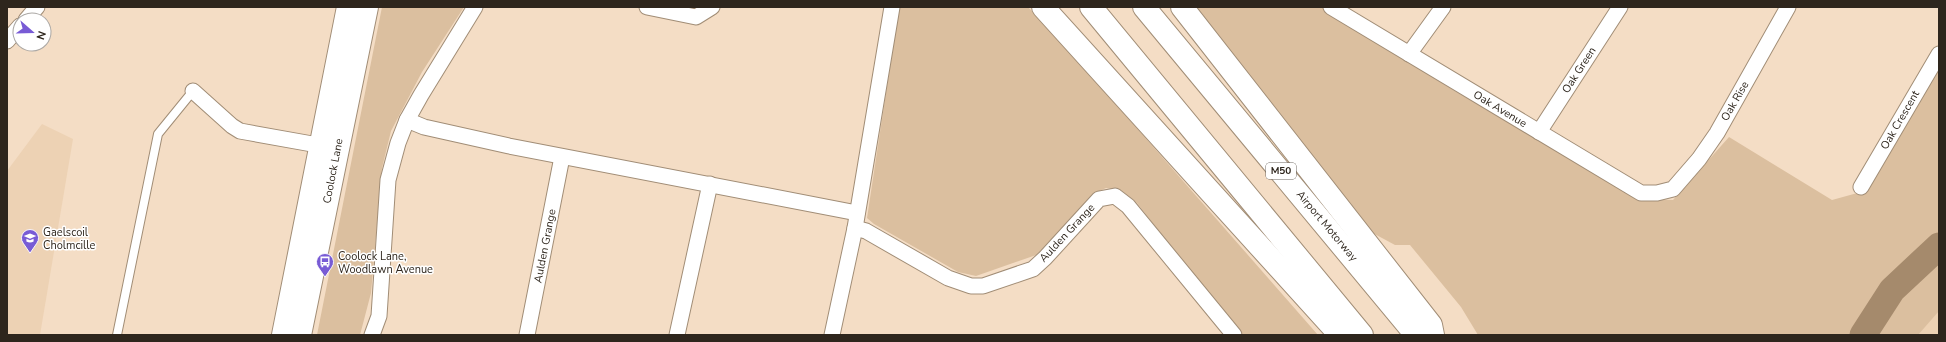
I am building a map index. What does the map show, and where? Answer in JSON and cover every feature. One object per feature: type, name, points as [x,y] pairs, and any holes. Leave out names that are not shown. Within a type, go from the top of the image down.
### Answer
[{"type":"main road","name":"Coolock Lane","points":[[300,335],[329,147],[348,7]]},
{"type":"main road","name":"Coolock Lane","points":[[283,335],[329,147],[367,7]]},
{"type":"main road","points":[[1043,7],[1340,335]]},
{"type":"main road","points":[[1091,7],[1362,335]]},
{"type":"main road","name":"Airport Motorway","points":[[1144,7],[1416,335]]},
{"type":"main road","points":[[1182,7],[1431,325],[1433,335]]},
{"type":"street","points":[[372,335],[378,316],[388,180],[398,143],[407,120],[475,7]]},
{"type":"street","points":[[647,7],[696,17],[712,7]]},
{"type":"street","points":[[832,335],[855,228],[892,7]]},
{"type":"street","name":"Oak Avenue","points":[[1331,7],[1641,193],[1657,193],[1673,188]]},
{"type":"street","points":[[1409,54],[1443,7]]},
{"type":"street","name":"Oak Green","points":[[1539,132],[1620,7]]},
{"type":"street","name":"Oak Rise","points":[[1673,188],[1699,159],[1717,132],[1788,7]]},
{"type":"street","name":"Oak Crescent","points":[[1861,187],[1939,54]]},
{"type":"street","points":[[192,91],[232,126],[240,131],[329,147]]},
{"type":"street","points":[[407,120],[424,127],[562,157],[857,213]]},
{"type":"street","name":"Aulden Grange","points":[[527,335],[562,157]]},
{"type":"street","points":[[678,335],[710,184]]},
{"type":"street","name":"Aulden Grange","points":[[855,228],[866,231],[948,278],[971,286],[983,286],[1033,268],[1045,258],[1098,199],[1115,196],[1128,206],[1234,335]]},
{"type":"lane","points":[[117,335],[158,134],[192,91]]},
{"type":"shaded area","points":[[382,7],[464,7],[422,72],[391,131],[382,168],[371,293],[360,335],[317,335]]},
{"type":"shaded area","points":[[899,7],[1028,7],[1064,45],[1318,335],[1240,335],[1137,203],[1121,190],[1106,188],[1093,194],[1042,253],[976,276],[958,272],[874,224],[867,218]]},
{"type":"shaded area","points":[[1191,7],[1322,7],[1453,90],[1644,199],[1673,200],[1729,137],[1832,200],[1861,192],[1939,67],[1939,311],[1918,335],[1478,335],[1461,307],[1410,245],[1395,245],[1369,231]]},
{"type":"shaded area","name":"Gaelscoil Cholmcille","points":[[42,124],[73,139],[40,335],[7,335],[7,171]]},
{"type":"shaded area","points":[[1939,290],[1939,335],[1907,335]]},
{"type":"waterway","points":[[1863,335],[1892,290],[1939,246]]},
{"type":"place","name":"Gaelscoil Cholmcille","points":[[30,253]]},
{"type":"place","name":"Coolock Lane, Woodlawn Avenue","points":[[325,277]]}]
